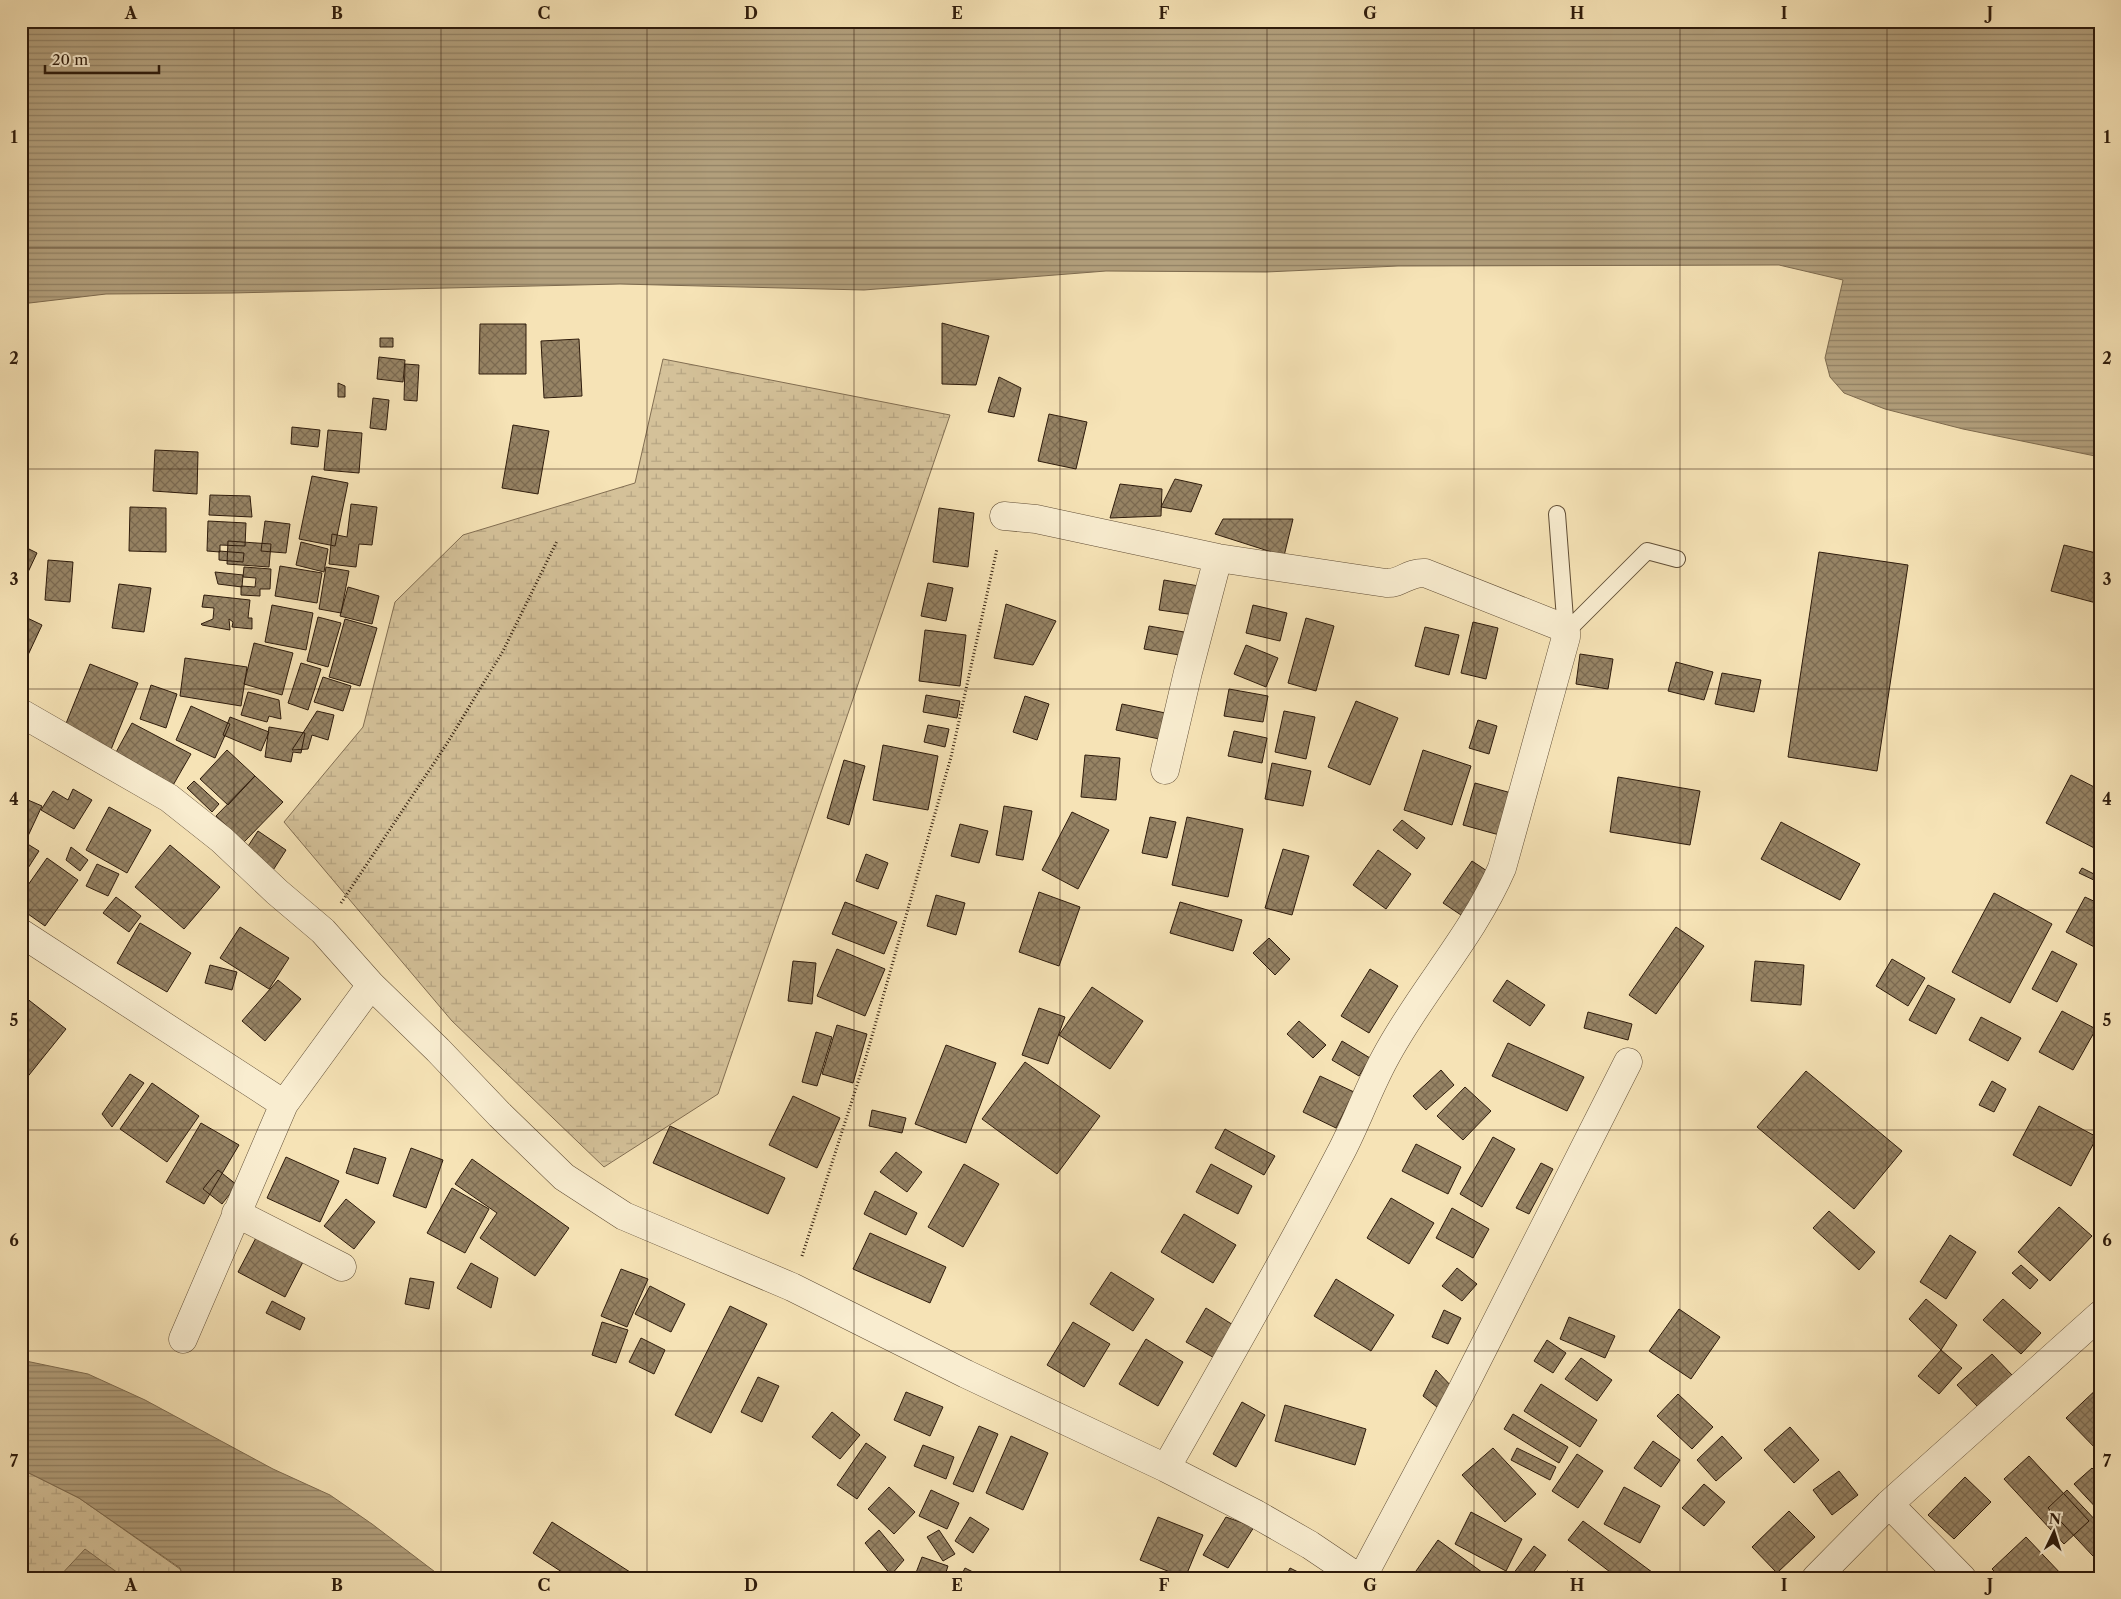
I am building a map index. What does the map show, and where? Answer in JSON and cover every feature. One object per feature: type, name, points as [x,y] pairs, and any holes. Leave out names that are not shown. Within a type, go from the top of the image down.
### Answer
[{"type":"street","points":[[1004,516],[1036,519],[1218,558],[1386,583],[1394,583],[1415,573],[1425,573],[1559,626],[1566,632],[1566,641],[1521,802],[1495,886],[1470,930],[1408,1019],[1385,1058],[1342,1151],[1166,1468]]},
{"type":"street","points":[[1166,770],[1188,672],[1218,558]]},
{"type":"street","points":[[21,713],[169,798],[222,840],[277,892],[323,931],[371,985],[564,1177],[624,1216],[792,1288],[966,1374],[1166,1468],[1264,1518],[1310,1545],[1358,1578]]},
{"type":"street","points":[[21,932],[284,1104]]},
{"type":"street","points":[[183,1338],[284,1104],[371,985]]},
{"type":"street","points":[[1362,1578],[1461,1392],[1628,1062]]},
{"type":"street","points":[[236,1213],[342,1267]]},
{"type":"street","points":[[1816,1578],[1889,1504],[2100,1315]]},
{"type":"street","points":[[1889,1504],[1962,1578]]},
{"type":"lane","points":[[1557,514],[1566,632]]},
{"type":"lane","points":[[1566,632],[1647,551],[1677,559]]},
{"type":"path","points":[[792,1288],[866,1057],[951,756],[1004,516]]},
{"type":"path","points":[[323,931],[446,745],[502,651],[557,541]]},
{"type":"green space","points":[[663,359],[950,415],[718,1094],[604,1167],[452,1021],[284,822],[363,727],[395,602],[463,535],[635,483]]},
{"type":"green space","points":[[21,1469],[79,1498],[180,1569],[184,1578],[21,1578]]},
{"type":"shaded area","points":[[21,21],[2100,21],[2100,457],[1963,429],[1885,409],[1844,393],[1830,377],[1825,358],[1843,280],[1779,265],[1398,266],[1266,272],[1106,271],[864,290],[620,284],[106,294],[21,304]]},
{"type":"shaded area","points":[[21,1360],[88,1374],[145,1400],[273,1469],[330,1495],[443,1578],[184,1578],[180,1568],[79,1498],[21,1469]]},
{"type":"shaded area","points":[[85,1549],[125,1578],[58,1578]]},
{"type":"building","points":[[942,323],[989,336],[976,385],[942,384]]},
{"type":"building","points":[[480,324],[526,324],[526,374],[479,374]]},
{"type":"building","points":[[380,338],[393,338],[393,347],[380,347]]},
{"type":"building","points":[[579,339],[582,396],[544,398],[541,341]]},
{"type":"building","points":[[379,357],[405,360],[403,382],[377,379]]},
{"type":"building","points":[[405,364],[419,365],[417,401],[404,400]]},
{"type":"building","points":[[999,377],[1021,388],[1014,417],[988,412]]},
{"type":"building","points":[[338,383],[345,386],[345,397],[338,397]]},
{"type":"building","points":[[373,398],[389,400],[386,430],[370,428]]},
{"type":"building","points":[[1049,414],[1087,422],[1076,469],[1038,461]]},
{"type":"building","points":[[513,425],[549,431],[538,494],[502,488]]},
{"type":"building","points":[[292,427],[320,430],[318,447],[291,444]]},
{"type":"building","points":[[328,430],[362,433],[359,473],[324,470]]},
{"type":"building","points":[[155,450],[198,452],[197,494],[153,491]]},
{"type":"building","points":[[312,476],[348,483],[335,546],[299,539]]},
{"type":"building","points":[[1175,479],[1202,485],[1191,512],[1161,507]]},
{"type":"building","points":[[1120,484],[1162,489],[1161,516],[1110,518]]},
{"type":"building","points":[[210,495],[250,496],[252,517],[209,515]]},
{"type":"building","points":[[351,504],[377,507],[372,545],[359,544],[356,567],[329,564],[332,534],[347,537]]},
{"type":"building","points":[[130,507],[166,508],[166,552],[129,551]]},
{"type":"building","points":[[939,508],[974,513],[968,567],[933,562]]},
{"type":"building","points":[[1223,519],[1293,519],[1284,556],[1215,534]]},
{"type":"building","points":[[208,521],[246,523],[245,546],[220,545],[220,552],[207,551]]},
{"type":"building","points":[[265,521],[290,524],[286,553],[261,551]]},
{"type":"building","points":[[228,541],[271,544],[269,567],[227,564]]},
{"type":"building","points":[[301,542],[328,549],[324,572],[296,565]]},
{"type":"building","points":[[21,545],[37,553],[21,587]]},
{"type":"building","points":[[2064,545],[2100,554],[2100,604],[2051,591]]},
{"type":"building","points":[[219,551],[244,553],[243,562],[219,560]]},
{"type":"building","points":[[1819,552],[1908,565],[1877,771],[1788,757]]},
{"type":"building","points":[[48,560],[73,562],[70,602],[45,600]]},
{"type":"building","points":[[280,566],[322,573],[317,603],[275,596]]},
{"type":"building","points":[[244,567],[271,569],[270,589],[260,589],[260,596],[241,595],[241,586],[255,587],[256,578],[243,577]]},
{"type":"building","points":[[326,567],[349,571],[341,613],[319,609]]},
{"type":"building","points":[[215,572],[243,575],[242,587],[218,584]]},
{"type":"building","points":[[1164,580],[1199,586],[1195,615],[1159,610]]},
{"type":"building","points":[[928,583],[953,588],[946,621],[921,616]]},
{"type":"building","points":[[119,584],[151,588],[144,632],[112,628]]},
{"type":"building","points":[[348,587],[379,596],[372,624],[340,616]]},
{"type":"building","points":[[204,595],[250,600],[248,618],[252,618],[252,629],[232,627],[233,622],[229,619],[230,630],[202,625],[213,619],[214,608],[202,607]]},
{"type":"building","points":[[1006,604],[1056,621],[1033,665],[994,658]]},
{"type":"building","points":[[272,605],[313,613],[306,650],[265,642]]},
{"type":"building","points":[[1253,605],[1287,613],[1280,641],[1246,633]]},
{"type":"building","points":[[21,615],[42,625],[21,670]]},
{"type":"building","points":[[318,617],[341,623],[328,667],[307,661]]},
{"type":"building","points":[[1306,618],[1334,626],[1316,691],[1288,683]]},
{"type":"building","points":[[345,619],[377,628],[360,686],[329,677]]},
{"type":"building","points":[[1473,622],[1498,628],[1486,679],[1461,673]]},
{"type":"building","points":[[1149,626],[1190,633],[1185,656],[1144,649]]},
{"type":"building","points":[[1425,627],[1459,635],[1449,675],[1415,666]]},
{"type":"building","points":[[925,630],[966,635],[960,686],[919,681]]},
{"type":"building","points":[[254,643],[293,653],[282,695],[244,684]]},
{"type":"building","points":[[1246,645],[1278,658],[1266,687],[1234,674]]},
{"type":"building","points":[[1580,654],[1613,659],[1608,689],[1576,684]]},
{"type":"building","points":[[185,658],[247,667],[241,706],[180,696]]},
{"type":"building","points":[[1676,662],[1713,672],[1704,700],[1668,691]]},
{"type":"building","points":[[301,663],[321,669],[308,710],[288,703]]},
{"type":"building","points":[[90,664],[138,683],[108,757],[65,726]]},
{"type":"building","points":[[1722,673],[1761,680],[1754,712],[1715,704]]},
{"type":"building","points":[[323,677],[351,686],[343,711],[314,702]]},
{"type":"building","points":[[151,685],[177,694],[166,728],[140,719]]},
{"type":"building","points":[[1229,689],[1268,696],[1263,722],[1224,716]]},
{"type":"building","points":[[248,692],[279,700],[281,719],[269,716],[267,722],[241,715]]},
{"type":"building","points":[[926,695],[960,701],[957,718],[923,712]]},
{"type":"building","points":[[1025,696],[1049,704],[1037,740],[1013,732]]},
{"type":"building","points":[[1356,701],[1398,718],[1370,785],[1328,767]]},
{"type":"building","points":[[1122,704],[1175,715],[1169,741],[1116,730]]},
{"type":"building","points":[[191,706],[230,724],[215,758],[176,740]]},
{"type":"building","points":[[317,711],[334,715],[328,740],[312,735],[308,749],[292,750]]},
{"type":"building","points":[[1284,711],[1315,717],[1306,759],[1275,752]]},
{"type":"building","points":[[230,717],[269,732],[261,751],[223,735]]},
{"type":"building","points":[[1478,720],[1497,726],[1489,754],[1469,748]]},
{"type":"building","points":[[132,723],[191,754],[172,787],[114,756]]},
{"type":"building","points":[[928,725],[949,729],[945,747],[924,742]]},
{"type":"building","points":[[269,727],[305,733],[301,753],[293,752],[291,762],[265,757]]},
{"type":"building","points":[[1234,731],[1267,738],[1262,763],[1228,756]]},
{"type":"building","points":[[883,745],[938,756],[928,810],[873,800]]},
{"type":"building","points":[[227,750],[255,776],[228,805],[200,779]]},
{"type":"building","points":[[1423,750],[1471,766],[1452,825],[1404,810]]},
{"type":"building","points":[[1085,755],[1120,758],[1116,800],[1081,797]]},
{"type":"building","points":[[844,760],[865,766],[849,825],[827,818]]},
{"type":"building","points":[[1272,763],[1311,771],[1303,806],[1265,799]]},
{"type":"building","points":[[2071,775],[2100,790],[2100,851],[2046,823]]},
{"type":"building","points":[[255,776],[283,802],[244,842],[216,816]]},
{"type":"building","points":[[1618,777],[1700,791],[1690,845],[1610,832]]},
{"type":"building","points":[[194,781],[219,804],[212,812],[187,788]]},
{"type":"building","points":[[1475,783],[1515,794],[1503,836],[1463,825]]},
{"type":"building","points":[[73,789],[92,800],[74,829],[41,810],[53,791],[68,800]]},
{"type":"building","points":[[21,797],[42,806],[28,836],[21,833]]},
{"type":"building","points":[[1004,806],[1032,811],[1023,860],[996,855]]},
{"type":"building","points":[[109,807],[151,830],[127,873],[86,850]]},
{"type":"building","points":[[1072,812],[1109,830],[1078,889],[1042,870]]},
{"type":"building","points":[[1150,817],[1176,822],[1167,858],[1142,853]]},
{"type":"building","points":[[1187,817],[1243,829],[1228,897],[1172,885]]},
{"type":"building","points":[[1402,820],[1425,838],[1417,849],[1393,830]]},
{"type":"building","points":[[1781,822],[1860,864],[1840,900],[1761,859]]},
{"type":"building","points":[[960,824],[988,831],[979,863],[951,856]]},
{"type":"building","points":[[258,831],[286,850],[270,875],[241,857]]},
{"type":"building","points":[[21,840],[39,851],[21,879]]},
{"type":"building","points":[[170,845],[220,887],[184,929],[135,887]]},
{"type":"building","points":[[71,847],[88,860],[80,871],[66,860]]},
{"type":"building","points":[[1283,849],[1309,856],[1292,915],[1265,908]]},
{"type":"building","points":[[1378,850],[1411,874],[1386,909],[1353,885]]},
{"type":"building","points":[[866,854],[888,863],[878,889],[856,881]]},
{"type":"building","points":[[47,858],[78,880],[45,926],[21,909],[21,895]]},
{"type":"building","points":[[1472,861],[1490,873],[1461,915],[1443,903]]},
{"type":"building","points":[[97,864],[119,874],[108,896],[86,886]]},
{"type":"building","points":[[2082,868],[2100,877],[2098,882],[2079,873]]},
{"type":"building","points":[[1039,892],[1080,907],[1059,966],[1019,952]]},
{"type":"building","points":[[1994,893],[2052,924],[2010,1003],[1952,972]]},
{"type":"building","points":[[936,895],[965,903],[956,935],[927,926]]},
{"type":"building","points":[[116,897],[141,916],[129,932],[103,913]]},
{"type":"building","points":[[2085,897],[2100,904],[2100,950],[2066,932]]},
{"type":"building","points":[[845,902],[897,922],[884,954],[832,934]]},
{"type":"building","points":[[1180,902],[1242,920],[1233,951],[1170,933]]},
{"type":"building","points":[[140,923],[191,953],[167,992],[117,963]]},
{"type":"building","points":[[240,927],[289,958],[269,989],[220,958]]},
{"type":"building","points":[[1676,927],[1704,946],[1656,1014],[1629,995]]},
{"type":"building","points":[[1269,938],[1290,959],[1275,975],[1253,953]]},
{"type":"building","points":[[837,949],[885,969],[865,1016],[817,996]]},
{"type":"building","points":[[2052,951],[2077,964],[2057,1002],[2032,989]]},
{"type":"building","points":[[1892,959],[1925,978],[1908,1006],[1876,986]]},
{"type":"building","points":[[793,961],[816,963],[812,1004],[788,1001]]},
{"type":"building","points":[[1755,961],[1804,965],[1801,1005],[1751,1001]]},
{"type":"building","points":[[210,965],[237,972],[232,990],[205,983]]},
{"type":"building","points":[[1370,969],[1398,986],[1369,1033],[1341,1016]]},
{"type":"building","points":[[278,980],[301,999],[265,1041],[242,1021]]},
{"type":"building","points":[[1507,980],[1545,1005],[1530,1026],[1493,1001]]},
{"type":"building","points":[[1928,985],[1955,999],[1936,1034],[1909,1020]]},
{"type":"building","points":[[1092,987],[1143,1021],[1110,1069],[1059,1035]]},
{"type":"building","points":[[21,994],[66,1029],[21,1085]]},
{"type":"building","points":[[1039,1008],[1065,1017],[1048,1064],[1022,1055]]},
{"type":"building","points":[[2062,1011],[2096,1029],[2073,1070],[2039,1052]]},
{"type":"building","points":[[1588,1012],[1632,1024],[1628,1040],[1584,1028]]},
{"type":"building","points":[[1981,1017],[2021,1038],[2008,1061],[1969,1040]]},
{"type":"building","points":[[1299,1021],[1326,1045],[1313,1058],[1287,1034]]},
{"type":"building","points":[[837,1025],[867,1034],[853,1083],[822,1074]]},
{"type":"building","points":[[816,1032],[832,1037],[817,1086],[802,1082]]},
{"type":"building","points":[[1342,1041],[1370,1058],[1359,1076],[1332,1060]]},
{"type":"building","points":[[1508,1043],[1584,1077],[1567,1111],[1492,1076]]},
{"type":"building","points":[[946,1045],[996,1063],[966,1143],[915,1124]]},
{"type":"building","points":[[1025,1062],[1100,1116],[1057,1174],[982,1119]]},
{"type":"building","points":[[1441,1070],[1454,1085],[1426,1110],[1413,1096]]},
{"type":"building","points":[[1806,1071],[1902,1151],[1854,1209],[1757,1127]]},
{"type":"building","points":[[130,1074],[144,1083],[112,1127],[102,1114]]},
{"type":"building","points":[[1320,1076],[1354,1092],[1336,1128],[1303,1112]]},
{"type":"building","points":[[1992,1081],[2006,1089],[1994,1112],[1979,1105]]},
{"type":"building","points":[[152,1083],[199,1116],[167,1162],[120,1129]]},
{"type":"building","points":[[1465,1087],[1491,1111],[1463,1140],[1437,1116]]},
{"type":"building","points":[[793,1096],[840,1118],[817,1168],[769,1145]]},
{"type":"building","points":[[2039,1106],[2097,1137],[2071,1186],[2013,1155]]},
{"type":"building","points":[[872,1110],[906,1118],[902,1133],[869,1126]]},
{"type":"building","points":[[201,1123],[239,1145],[204,1204],[166,1182]]},
{"type":"building","points":[[670,1126],[785,1178],[768,1214],[653,1163]]},
{"type":"building","points":[[1225,1129],[1275,1156],[1264,1175],[1215,1148]]},
{"type":"building","points":[[1493,1137],[1515,1149],[1482,1207],[1460,1194]]},
{"type":"building","points":[[1416,1144],[1461,1167],[1448,1194],[1402,1171]]},
{"type":"building","points":[[354,1148],[386,1158],[378,1184],[346,1173]]},
{"type":"building","points":[[411,1148],[443,1160],[426,1208],[393,1196]]},
{"type":"building","points":[[896,1152],[922,1172],[907,1192],[880,1172]]},
{"type":"building","points":[[286,1157],[339,1181],[320,1222],[267,1198]]},
{"type":"building","points":[[472,1159],[569,1228],[535,1276],[480,1238],[497,1213],[455,1184]]},
{"type":"building","points":[[1541,1163],[1553,1169],[1529,1214],[1516,1208]]},
{"type":"building","points":[[964,1164],[999,1184],[963,1247],[928,1227]]},
{"type":"building","points":[[1211,1164],[1252,1186],[1238,1214],[1196,1192]]},
{"type":"building","points":[[218,1170],[237,1185],[222,1204],[203,1189]]},
{"type":"building","points":[[452,1188],[489,1209],[465,1253],[427,1233]]},
{"type":"building","points":[[875,1191],[917,1213],[906,1235],[864,1214]]},
{"type":"building","points":[[1391,1198],[1434,1223],[1409,1264],[1367,1238]]},
{"type":"building","points":[[346,1199],[375,1222],[354,1249],[324,1226]]},
{"type":"building","points":[[2059,1207],[2092,1236],[2050,1281],[2018,1252]]},
{"type":"building","points":[[1452,1208],[1489,1229],[1473,1258],[1436,1238]]},
{"type":"building","points":[[1829,1211],[1875,1252],[1859,1270],[1813,1228]]},
{"type":"building","points":[[1184,1214],[1236,1245],[1213,1283],[1161,1252]]},
{"type":"building","points":[[870,1233],[946,1267],[930,1303],[853,1269]]},
{"type":"building","points":[[258,1234],[305,1258],[285,1297],[238,1272]]},
{"type":"building","points":[[1950,1235],[1976,1252],[1946,1299],[1920,1282]]},
{"type":"building","points":[[471,1263],[498,1278],[491,1308],[457,1288]]},
{"type":"building","points":[[2021,1265],[2038,1280],[2030,1289],[2012,1273]]},
{"type":"building","points":[[1457,1268],[1477,1284],[1462,1301],[1442,1286]]},
{"type":"building","points":[[621,1269],[648,1279],[627,1327],[601,1316]]},
{"type":"building","points":[[1111,1272],[1154,1299],[1133,1331],[1090,1304]]},
{"type":"building","points":[[410,1278],[434,1282],[429,1309],[405,1304]]},
{"type":"building","points":[[1336,1279],[1394,1315],[1371,1351],[1314,1316]]},
{"type":"building","points":[[650,1286],[685,1304],[671,1332],[635,1314]]},
{"type":"building","points":[[1926,1299],[1957,1325],[1941,1350],[1909,1319]]},
{"type":"building","points":[[2003,1299],[2041,1333],[2021,1354],[1983,1320]]},
{"type":"building","points":[[272,1301],[305,1318],[300,1330],[266,1313]]},
{"type":"building","points":[[730,1306],[767,1324],[711,1433],[675,1415]]},
{"type":"building","points":[[1206,1308],[1238,1328],[1218,1360],[1186,1342]]},
{"type":"building","points":[[1679,1309],[1720,1337],[1691,1379],[1649,1351]]},
{"type":"building","points":[[1444,1310],[1461,1318],[1448,1344],[1432,1337]]},
{"type":"building","points":[[1569,1317],[1615,1336],[1605,1358],[1560,1339]]},
{"type":"building","points":[[602,1322],[628,1330],[616,1363],[592,1355]]},
{"type":"building","points":[[1073,1322],[1110,1344],[1084,1387],[1047,1365]]},
{"type":"building","points":[[641,1338],[665,1350],[654,1374],[629,1362]]},
{"type":"building","points":[[1146,1339],[1183,1362],[1158,1406],[1119,1384]]},
{"type":"building","points":[[1547,1340],[1566,1353],[1553,1373],[1534,1361]]},
{"type":"building","points":[[1941,1350],[1962,1368],[1939,1394],[1918,1376]]},
{"type":"building","points":[[1992,1354],[2012,1375],[1977,1406],[1957,1385]]},
{"type":"building","points":[[1581,1358],[1612,1380],[1597,1401],[1565,1379]]},
{"type":"building","points":[[1436,1370],[1456,1391],[1442,1411],[1423,1396]]},
{"type":"building","points":[[758,1377],[779,1386],[762,1422],[741,1412]]},
{"type":"building","points":[[1541,1384],[1597,1420],[1580,1447],[1524,1411]]},
{"type":"building","points":[[2100,1386],[2100,1453],[2066,1418]]},
{"type":"building","points":[[906,1392],[943,1407],[930,1436],[894,1420]]},
{"type":"building","points":[[1678,1394],[1713,1427],[1692,1449],[1657,1416]]},
{"type":"building","points":[[1242,1402],[1265,1415],[1236,1467],[1213,1454]]},
{"type":"building","points":[[1285,1405],[1366,1429],[1355,1465],[1275,1441]]},
{"type":"building","points":[[832,1412],[860,1435],[840,1459],[812,1437]]},
{"type":"building","points":[[1513,1414],[1568,1447],[1559,1463],[1504,1429]]},
{"type":"building","points":[[979,1426],[998,1434],[973,1492],[953,1484]]},
{"type":"building","points":[[1790,1427],[1819,1460],[1794,1483],[1764,1450]]},
{"type":"building","points":[[1011,1436],[1048,1453],[1023,1510],[986,1493]]},
{"type":"building","points":[[1722,1436],[1742,1458],[1716,1481],[1697,1460]]},
{"type":"building","points":[[1653,1441],[1680,1460],[1661,1487],[1634,1468]]},
{"type":"building","points":[[866,1443],[886,1457],[857,1499],[837,1485]]},
{"type":"building","points":[[923,1445],[954,1457],[946,1479],[914,1466]]},
{"type":"building","points":[[1493,1448],[1536,1494],[1505,1522],[1462,1475]]},
{"type":"building","points":[[1517,1448],[1556,1467],[1550,1480],[1511,1460]]},
{"type":"building","points":[[1577,1454],[1603,1471],[1578,1508],[1552,1491]]},
{"type":"building","points":[[2029,1456],[2089,1521],[2064,1544],[2004,1479]]},
{"type":"building","points":[[2092,1468],[2100,1476],[2100,1512],[2074,1484]]},
{"type":"building","points":[[1839,1471],[1858,1495],[1832,1515],[1813,1490]]},
{"type":"building","points":[[1965,1477],[1991,1502],[1954,1539],[1928,1515]]},
{"type":"building","points":[[1704,1484],[1725,1502],[1704,1526],[1682,1508]]},
{"type":"building","points":[[889,1487],[915,1512],[894,1534],[868,1509]]},
{"type":"building","points":[[1624,1487],[1660,1506],[1640,1543],[1604,1524]]},
{"type":"building","points":[[931,1490],[959,1503],[947,1529],[919,1516]]},
{"type":"building","points":[[2067,1490],[2100,1525],[2100,1550],[2093,1556],[2048,1508]]},
{"type":"building","points":[[1789,1511],[1815,1537],[1777,1573],[1752,1547]]},
{"type":"building","points":[[1471,1512],[1522,1539],[1506,1571],[1455,1544]]},
{"type":"building","points":[[970,1517],[989,1529],[973,1553],[955,1541]]},
{"type":"building","points":[[1158,1517],[1203,1535],[1185,1578],[1140,1560]]},
{"type":"building","points":[[1226,1517],[1254,1527],[1228,1568],[1203,1555]]},
{"type":"building","points":[[1583,1521],[1660,1578],[1618,1578],[1568,1540]]},
{"type":"building","points":[[552,1522],[630,1572],[626,1578],[571,1578],[533,1553]]},
{"type":"building","points":[[879,1530],[904,1560],[891,1575],[865,1543]]},
{"type":"building","points":[[939,1530],[955,1554],[943,1561],[927,1537]]},
{"type":"building","points":[[2026,1537],[2063,1576],[2061,1578],[2001,1578],[1992,1569]]},
{"type":"building","points":[[1438,1540],[1490,1578],[1425,1578],[1416,1571]]},
{"type":"building","points":[[1534,1546],[1546,1555],[1529,1578],[1510,1578]]},
{"type":"building","points":[[922,1557],[948,1566],[944,1578],[914,1578]]},
{"type":"building","points":[[2100,1564],[2100,1578],[2087,1578]]},
{"type":"building","points":[[965,1568],[985,1578],[960,1578]]},
{"type":"building","points":[[1290,1568],[1310,1578],[1285,1578]]},
{"type":"building","points":[[1567,1571],[1584,1578],[1564,1578]]}]
